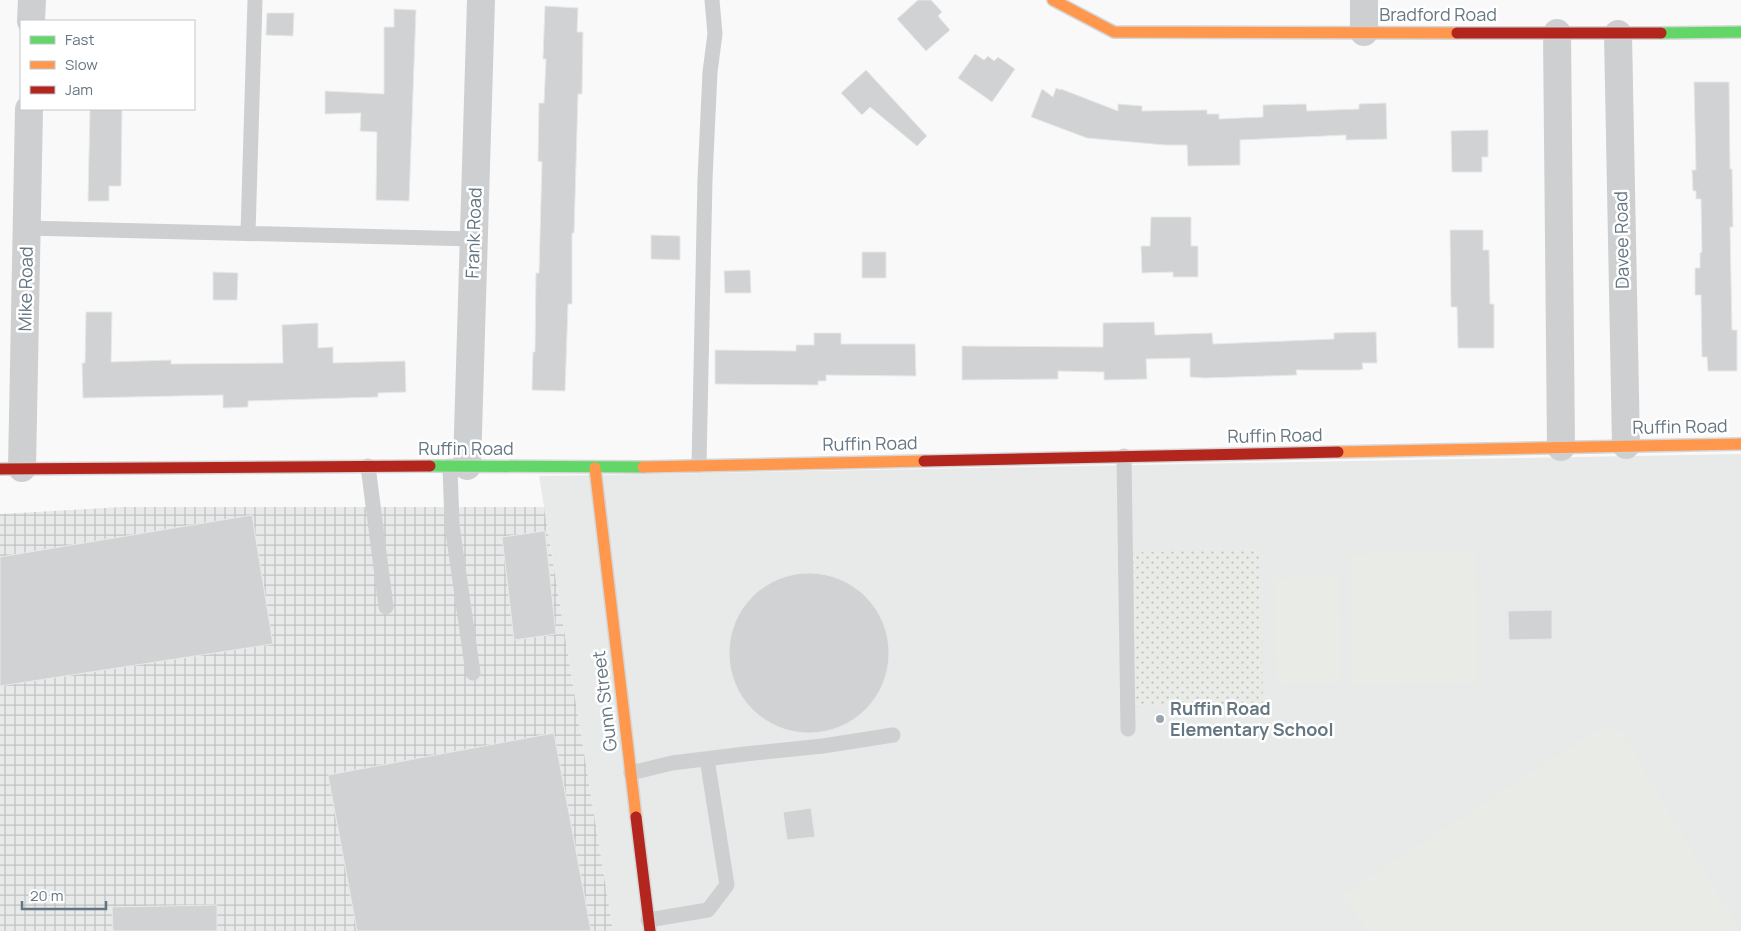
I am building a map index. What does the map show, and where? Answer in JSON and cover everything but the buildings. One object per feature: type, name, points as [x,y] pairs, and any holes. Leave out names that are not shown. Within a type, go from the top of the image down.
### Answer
[{"type":"street","points":[[31,20],[32,0]]},
{"type":"street","name":"Frank Road","points":[[459,466],[474,239],[482,0]]},
{"type":"street","name":"Bradford Road","points":[[1053,0],[1114,32],[1618,34],[1741,32]]},
{"type":"street","points":[[1364,0],[1364,32]]},
{"type":"street","points":[[1557,33],[1561,447]]},
{"type":"street","name":"Davee Road","points":[[1618,34],[1626,445]]},
{"type":"street","name":"Mike Road","points":[[11,469],[27,228],[30,110]]},
{"type":"street","name":"Ruffin Road","points":[[11,469],[368,466],[595,468],[1741,444]]},
{"type":"street","name":"Gunn Street","points":[[595,468],[649,925]]},
{"type":"lane","points":[[248,233],[255,0]]},
{"type":"lane","points":[[699,465],[705,180],[710,72],[715,34],[712,0]]},
{"type":"lane","points":[[27,228],[474,239]]},
{"type":"lane","points":[[1124,456],[1128,729]]},
{"type":"lane","points":[[368,466],[386,607]]},
{"type":"lane","points":[[459,466],[452,525],[473,673]]},
{"type":"lane","points":[[631,773],[672,763],[823,746],[892,735]]},
{"type":"lane","points":[[649,925],[708,910],[727,885],[707,759]]},
{"type":"shaded area","name":"Ruffin Road Elementary School","points":[[1741,454],[1741,931],[613,931],[539,476]]},
{"type":"shaded area","points":[[123,507],[544,507],[613,931],[0,931],[0,514]]},
{"type":"shaded area","points":[[1259,549],[1263,703],[1124,707],[1120,553]]},
{"type":"shaded area","points":[[1475,551],[1478,682],[1353,685],[1350,554]]},
{"type":"shaded area","points":[[1339,576],[1341,683],[1277,684],[1274,578]]},
{"type":"shaded area","points":[[1607,726],[1617,729],[1623,734],[1740,931],[1368,931],[1341,895],[1600,728]]},
{"type":"traffic: fast","points":[[1661,33],[1741,32]]},
{"type":"traffic: fast","points":[[430,466],[643,467]]},
{"type":"traffic: slow","points":[[1053,0],[1114,32],[1457,33]]},
{"type":"traffic: slow","points":[[1338,452],[1741,444]]},
{"type":"traffic: slow","points":[[643,467],[924,461]]},
{"type":"traffic: slow","points":[[595,468],[636,817]]},
{"type":"traffic: jam","points":[[1457,33],[1661,33]]},
{"type":"traffic: jam","points":[[924,461],[1338,452]]},
{"type":"traffic: jam","points":[[0,469],[430,466]]},
{"type":"traffic: jam","points":[[636,817],[650,931]]},
{"type":"place","name":"Ruffin Road Elementary School","points":[[1160,719]]}]
